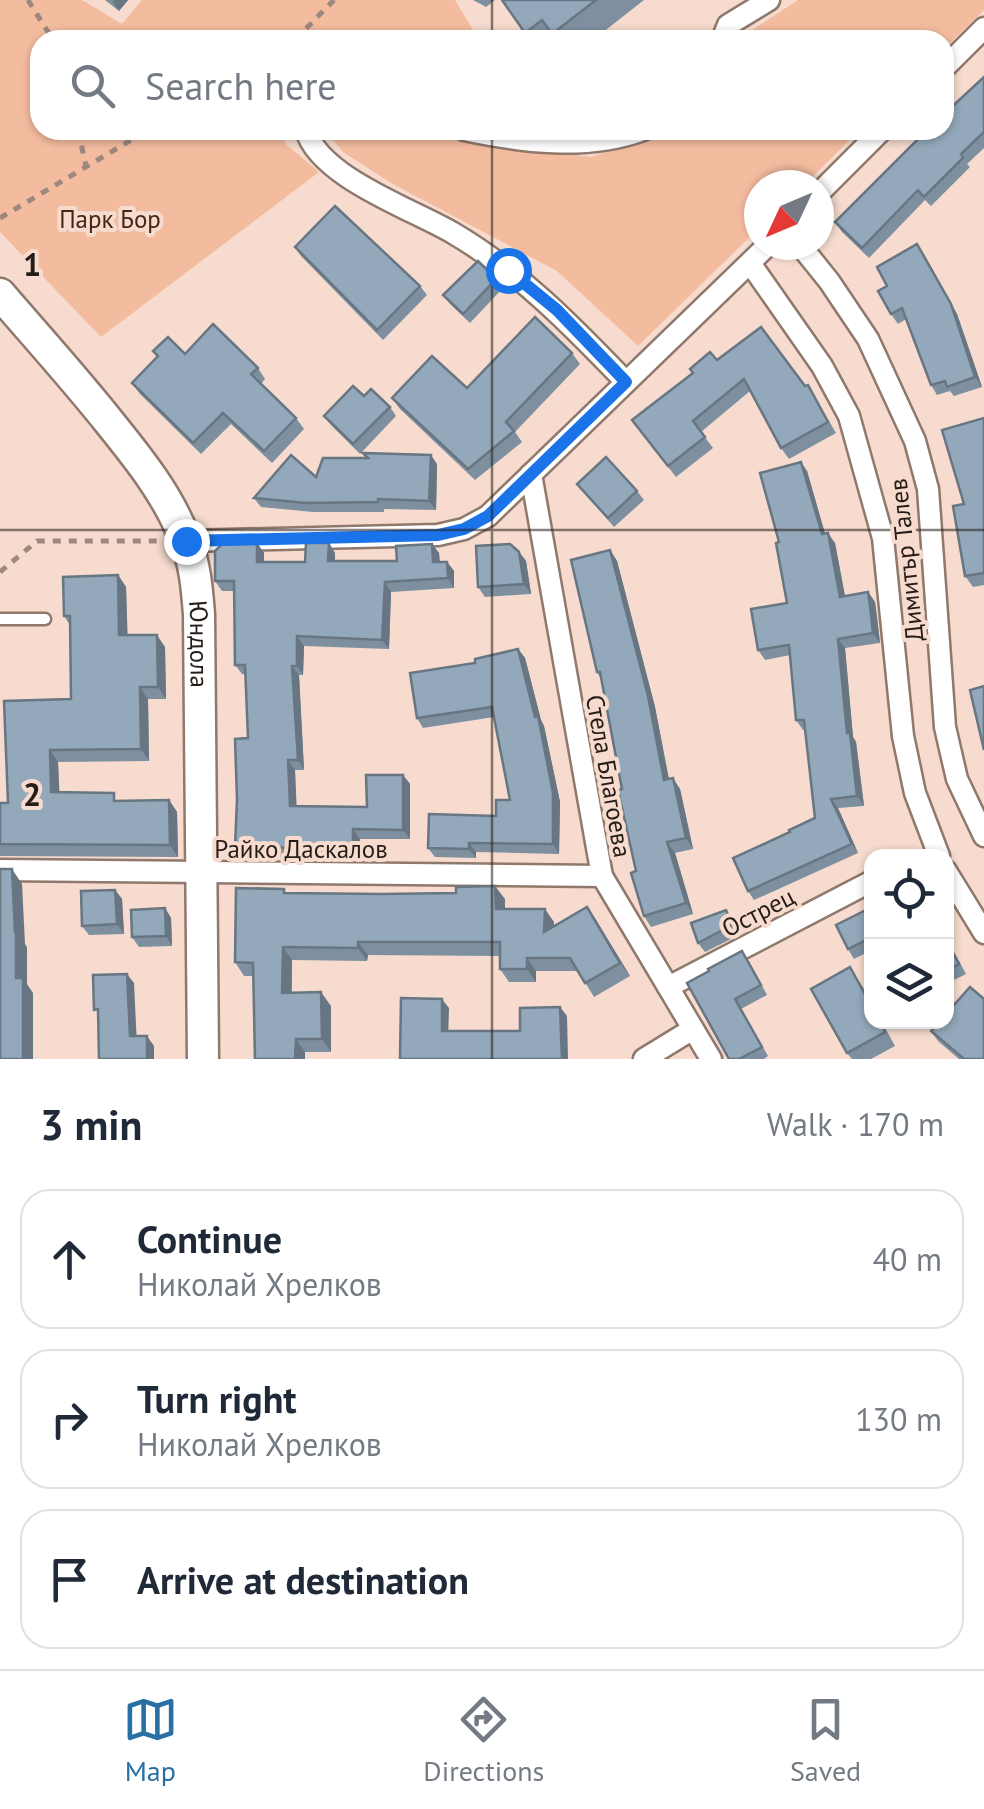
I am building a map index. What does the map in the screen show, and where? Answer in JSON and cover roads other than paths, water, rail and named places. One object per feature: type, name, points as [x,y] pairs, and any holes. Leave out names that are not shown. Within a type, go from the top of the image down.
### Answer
[{"type":"main road","name":"Юндола","points":[[0,294],[136,456],[166,498],[186,541],[196,577],[203,1059]]},
{"type":"street","points":[[726,30],[769,0]]},
{"type":"street","points":[[954,58],[984,28]]},
{"type":"street","points":[[310,140],[320,156],[339,172],[452,233],[508,270],[557,310],[626,382]]},
{"type":"street","points":[[526,140],[597,140]]},
{"type":"street","points":[[834,179],[872,140]]},
{"type":"street","points":[[186,541],[438,535],[464,529],[488,516],[753,260]]},
{"type":"street","name":"Димитър Талев","points":[[812,260],[868,338],[915,441],[928,489],[946,727],[957,779],[983,831]]},
{"type":"street","points":[[750,263],[822,366],[849,416],[883,538],[904,736],[930,849]]},
{"type":"street","name":"Стела Благоева","points":[[531,474],[602,876],[711,1059]]},
{"type":"street","name":"Райко Даскалов","points":[[0,870],[602,876]]},
{"type":"street","points":[[954,884],[984,932]]},
{"type":"street","name":"Острец","points":[[668,987],[864,885]]},
{"type":"street","points":[[644,1059],[693,1029]]},
{"type":"lane","points":[[0,620],[45,620]]},
{"type":"park label","name":"Парк Бор","points":[[110,219]]}]
